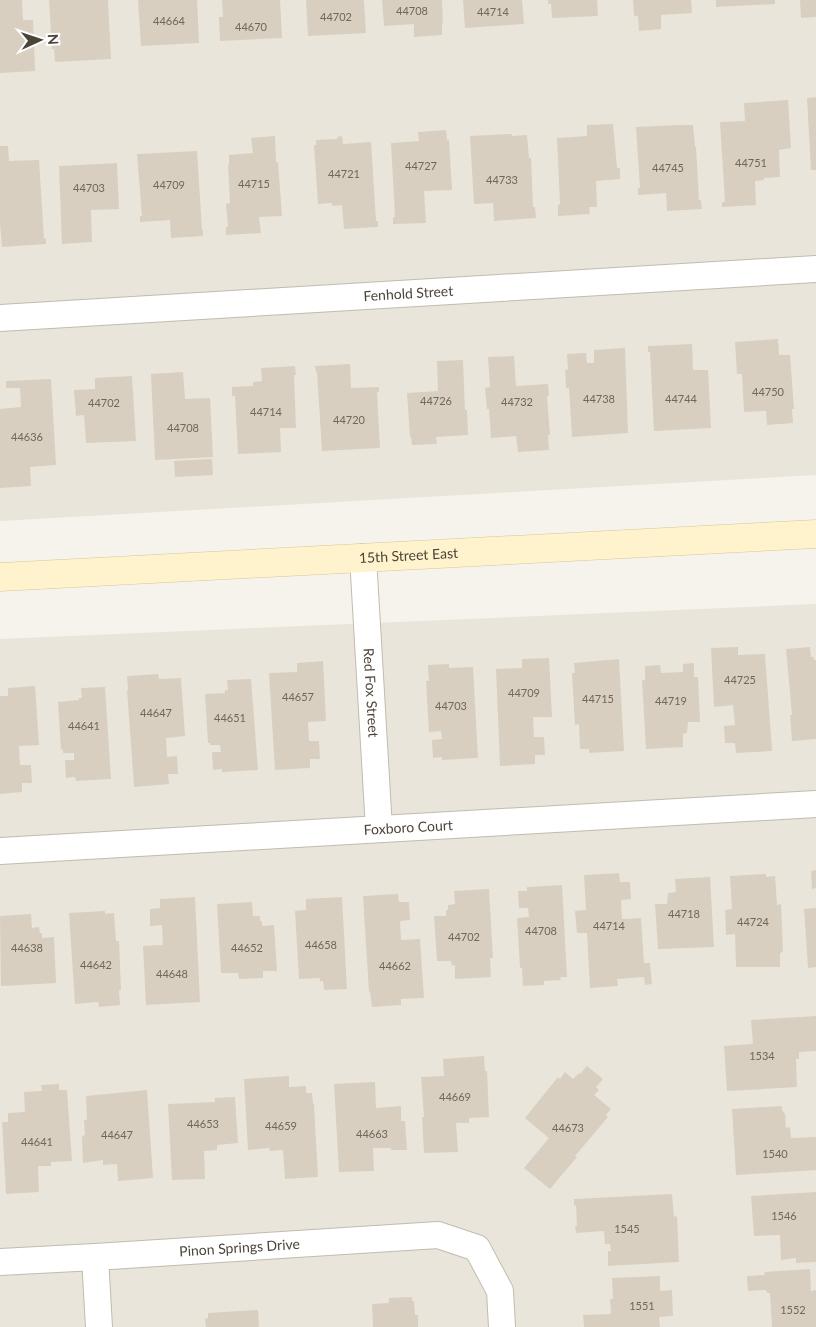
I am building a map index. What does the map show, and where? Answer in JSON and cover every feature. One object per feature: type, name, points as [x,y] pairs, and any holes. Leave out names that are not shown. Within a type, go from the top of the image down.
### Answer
[{"type":"street","name":"Fenhold Street","points":[[0,318],[816,270]]},
{"type":"street","name":"15th Street East","points":[[0,577],[816,534]]},
{"type":"street","name":"Red Fox Street","points":[[363,557],[379,829]]},
{"type":"street","name":"Foxboro Court","points":[[0,850],[816,804]]},
{"type":"street","name":"Pinon Springs Drive","points":[[0,1262],[95,1258],[438,1235],[477,1248],[500,1291],[502,1327]]},
{"type":"street","points":[[95,1258],[99,1327]]},
{"type":"shaded area","points":[[0,0],[816,0],[816,475],[0,521]]},
{"type":"shaded area","points":[[816,604],[816,1327],[0,1327],[0,639]]},
{"type":"building","points":[[0,0],[22,0],[23,20],[33,20],[35,71],[0,73]]},
{"type":"building","points":[[49,0],[108,0],[111,59],[55,62],[54,49],[52,49]]},
{"type":"building","points":[[138,0],[197,0],[199,43],[141,46]]},
{"type":"building","points":[[222,0],[280,0],[282,38],[220,41],[219,17],[223,17]]},
{"type":"building","points":[[306,0],[364,0],[366,33],[308,36]]},
{"type":"building","points":[[382,0],[442,0],[442,35],[414,37],[414,24],[384,26]]},
{"type":"building","points":[[463,0],[522,0],[524,24],[465,28]]},
{"type":"building","points":[[548,0],[597,0],[598,16],[552,18],[551,4],[548,4]]},
{"type":"building","points":[[633,0],[691,0],[692,13],[661,15],[661,29],[639,31],[638,16],[634,16]]},
{"type":"building","points":[[716,0],[775,0],[775,4],[716,7]]},
{"type":"building","points":[[800,0],[816,0],[816,17],[801,18]]},
{"type":"building","points":[[816,97],[816,170],[811,170],[807,98]]},
{"type":"building","points":[[788,100],[791,148],[779,150],[780,177],[764,178],[764,180],[755,181],[756,205],[722,207],[722,202],[725,202],[720,122],[745,121],[744,103]]},
{"type":"building","points":[[613,124],[617,168],[620,168],[620,179],[596,181],[597,207],[589,207],[590,214],[558,216],[558,205],[560,204],[557,138],[587,136],[587,125]]},
{"type":"building","points":[[693,125],[699,200],[701,200],[702,209],[667,211],[666,193],[638,195],[638,188],[640,188],[636,127]]},
{"type":"building","points":[[446,130],[447,140],[449,140],[452,190],[424,191],[426,223],[393,224],[393,217],[395,217],[391,143],[419,141],[418,132]]},
{"type":"building","points":[[512,134],[512,136],[527,135],[529,158],[531,158],[533,207],[535,207],[536,218],[494,221],[493,203],[474,204],[470,136]]},
{"type":"building","points":[[275,136],[282,216],[259,217],[261,233],[226,235],[226,227],[228,227],[226,204],[230,203],[229,155],[253,153],[251,138]]},
{"type":"building","points":[[342,136],[343,144],[371,142],[376,221],[378,221],[378,227],[344,229],[342,205],[332,206],[332,203],[318,204],[314,145],[316,145],[316,140],[337,139],[337,137]]},
{"type":"building","points":[[0,146],[8,146],[9,161],[39,160],[44,239],[46,238],[46,244],[2,247],[0,223]]},
{"type":"building","points":[[197,151],[203,236],[171,238],[170,220],[140,222],[140,216],[142,216],[137,154]]},
{"type":"building","points":[[117,163],[119,209],[91,210],[92,242],[62,244],[59,166]]},
{"type":"building","points":[[778,339],[779,355],[790,355],[794,409],[792,409],[793,423],[767,425],[766,411],[744,412],[742,374],[737,374],[735,342]]},
{"type":"building","points":[[692,344],[693,370],[708,370],[711,428],[654,431],[650,352],[648,352],[648,346]]},
{"type":"building","points":[[625,348],[628,433],[572,437],[569,388],[566,388],[565,370],[568,369],[567,354],[586,353],[587,363],[594,363],[594,350]]},
{"type":"building","points":[[514,356],[516,386],[548,384],[549,450],[518,452],[516,436],[491,438],[485,388],[490,387],[488,357]]},
{"type":"building","points":[[463,360],[468,435],[436,437],[437,444],[412,445],[407,393],[438,391],[437,361]]},
{"type":"building","points":[[350,364],[351,388],[379,387],[379,392],[377,392],[380,448],[322,451],[317,372],[315,366]]},
{"type":"building","points":[[295,366],[296,428],[280,428],[281,452],[238,454],[235,396],[232,396],[232,387],[253,386],[253,382],[262,381],[261,368]]},
{"type":"building","points":[[183,372],[185,399],[210,398],[213,457],[155,460],[151,374]]},
{"type":"building","points":[[132,376],[136,441],[86,443],[84,415],[76,416],[74,390],[95,389],[95,378]]},
{"type":"building","points":[[51,379],[56,465],[30,467],[31,486],[0,488],[0,409],[21,407],[20,388],[6,388],[6,381]]},
{"type":"building","points":[[212,459],[213,475],[175,477],[174,461]]},
{"type":"building","points":[[738,647],[738,655],[765,654],[772,751],[736,753],[735,743],[725,743],[724,726],[735,725],[733,705],[714,707],[711,648]]},
{"type":"building","points":[[810,647],[811,657],[814,657],[814,660],[816,660],[816,739],[792,741],[790,715],[792,715],[786,649]]},
{"type":"building","points":[[549,658],[552,717],[533,717],[534,737],[544,737],[545,755],[535,755],[535,764],[500,766],[496,669],[522,668],[522,659]]},
{"type":"building","points":[[619,659],[624,751],[589,753],[589,749],[580,749],[579,724],[575,725],[572,673],[575,673],[574,663]]},
{"type":"building","points":[[323,661],[326,721],[308,722],[309,741],[319,741],[320,759],[310,759],[310,768],[275,770],[269,673],[297,672],[297,663]]},
{"type":"building","points":[[694,663],[694,677],[698,677],[700,722],[688,722],[687,733],[683,734],[683,747],[646,749],[642,680],[645,680],[645,666],[660,665],[661,673],[683,672],[683,664]]},
{"type":"building","points":[[449,664],[449,668],[473,667],[478,758],[442,760],[442,757],[433,758],[432,740],[442,739],[441,731],[429,732],[426,681],[429,681],[428,665]]},
{"type":"building","points":[[158,674],[159,679],[181,678],[185,736],[166,738],[167,757],[177,756],[178,774],[168,774],[169,784],[134,787],[127,676]]},
{"type":"building","points":[[251,679],[258,770],[222,772],[222,769],[213,770],[212,752],[221,752],[220,745],[210,745],[208,743],[205,694],[225,693],[225,690],[228,690],[227,680]]},
{"type":"building","points":[[35,686],[39,745],[19,746],[20,765],[31,765],[32,783],[22,783],[22,792],[0,794],[0,696],[8,696],[8,688]]},
{"type":"building","points":[[105,687],[111,779],[76,781],[75,777],[66,778],[65,760],[74,760],[74,753],[63,753],[63,749],[61,750],[58,702],[79,700],[79,698],[82,698],[81,688]]},
{"type":"building","points":[[816,870],[816,888],[812,889],[811,871]]},
{"type":"building","points":[[619,873],[620,882],[630,882],[631,899],[621,900],[622,919],[641,918],[644,963],[650,963],[652,984],[645,985],[644,977],[617,979],[618,986],[590,988],[587,933],[577,933],[575,911],[586,910],[584,875]]},
{"type":"building","points":[[766,874],[766,877],[775,876],[777,905],[781,904],[783,952],[780,953],[780,967],[736,967],[735,934],[726,935],[725,910],[732,909],[730,876]]},
{"type":"building","points":[[710,877],[714,947],[658,949],[655,904],[667,904],[668,893],[676,892],[675,879]]},
{"type":"building","points":[[562,885],[567,977],[560,977],[561,980],[544,981],[544,985],[523,986],[517,918],[529,917],[528,908],[519,908],[518,891],[527,891],[527,887]]},
{"type":"building","points":[[489,889],[493,958],[490,958],[491,977],[455,979],[455,965],[452,966],[451,961],[437,961],[434,916],[446,916],[448,905],[455,904],[454,891]]},
{"type":"building","points":[[398,894],[399,902],[409,902],[410,920],[400,921],[401,940],[420,939],[424,998],[401,999],[401,1005],[372,1007],[369,992],[363,896]]},
{"type":"building","points":[[195,897],[200,1002],[146,1005],[143,946],[163,945],[162,925],[150,926],[150,909],[160,908],[160,899]]},
{"type":"building","points":[[342,897],[347,989],[324,990],[323,981],[320,981],[320,978],[299,979],[295,911],[306,910],[306,899]]},
{"type":"building","points":[[252,902],[253,916],[260,916],[262,926],[274,925],[277,971],[263,971],[263,978],[239,979],[238,973],[221,973],[217,904]]},
{"type":"building","points":[[816,908],[816,967],[808,968],[804,909]]},
{"type":"building","points":[[105,911],[105,914],[114,913],[116,941],[119,941],[120,1005],[99,1007],[98,1002],[75,1004],[69,913]]},
{"type":"building","points":[[31,914],[32,928],[39,927],[42,938],[54,937],[56,983],[1,986],[0,916]]},
{"type":"building","points":[[816,1016],[816,1051],[799,1052],[799,1059],[796,1059],[797,1087],[727,1091],[724,1046],[753,1044],[751,1020]]},
{"type":"building","points":[[484,1056],[485,1071],[487,1071],[489,1117],[469,1118],[469,1123],[456,1123],[458,1152],[424,1153],[421,1077],[444,1076],[443,1059]]},
{"type":"building","points":[[587,1066],[603,1079],[596,1087],[599,1090],[594,1095],[611,1109],[606,1115],[608,1117],[550,1189],[524,1168],[549,1138],[525,1118],[558,1077],[560,1079],[565,1072],[573,1079]]},
{"type":"building","points":[[289,1076],[289,1087],[306,1086],[306,1093],[312,1093],[318,1177],[285,1179],[283,1150],[270,1151],[269,1148],[248,1150],[244,1079]]},
{"type":"building","points":[[375,1082],[376,1108],[401,1106],[401,1121],[405,1121],[407,1150],[373,1148],[374,1171],[339,1172],[334,1084]]},
{"type":"building","points":[[59,1084],[59,1090],[67,1090],[72,1161],[51,1162],[51,1166],[38,1166],[39,1192],[6,1194],[2,1122],[8,1122],[8,1113],[25,1112],[24,1092],[42,1091],[41,1085]]},
{"type":"building","points":[[147,1090],[153,1178],[118,1181],[117,1164],[103,1165],[103,1160],[83,1163],[82,1136],[85,1135],[84,1120],[87,1120],[86,1096]]},
{"type":"building","points":[[235,1097],[238,1143],[217,1145],[217,1150],[204,1151],[205,1179],[172,1180],[168,1104],[215,1102],[215,1098]]},
{"type":"building","points":[[782,1106],[785,1114],[786,1128],[790,1127],[791,1138],[816,1137],[816,1170],[736,1175],[732,1109]]},
{"type":"building","points":[[816,1192],[816,1262],[796,1263],[796,1258],[781,1260],[780,1235],[754,1236],[751,1196]]},
{"type":"building","points":[[672,1194],[674,1217],[677,1216],[679,1262],[608,1266],[608,1251],[611,1251],[610,1244],[605,1244],[604,1231],[576,1233],[576,1205],[574,1206],[574,1199]]},
{"type":"building","points":[[810,1269],[811,1291],[816,1290],[816,1327],[772,1327],[770,1293],[767,1293],[766,1290],[748,1291],[747,1276],[765,1275],[764,1272]]},
{"type":"building","points":[[660,1276],[660,1291],[672,1290],[673,1316],[659,1317],[660,1327],[584,1327],[583,1315],[611,1314],[610,1299],[613,1299],[612,1278]]},
{"type":"building","points":[[412,1297],[415,1315],[418,1315],[418,1327],[373,1327],[372,1304],[389,1303],[389,1298]]},
{"type":"building","points":[[258,1310],[259,1327],[206,1327],[205,1319],[208,1318],[208,1313]]}]
